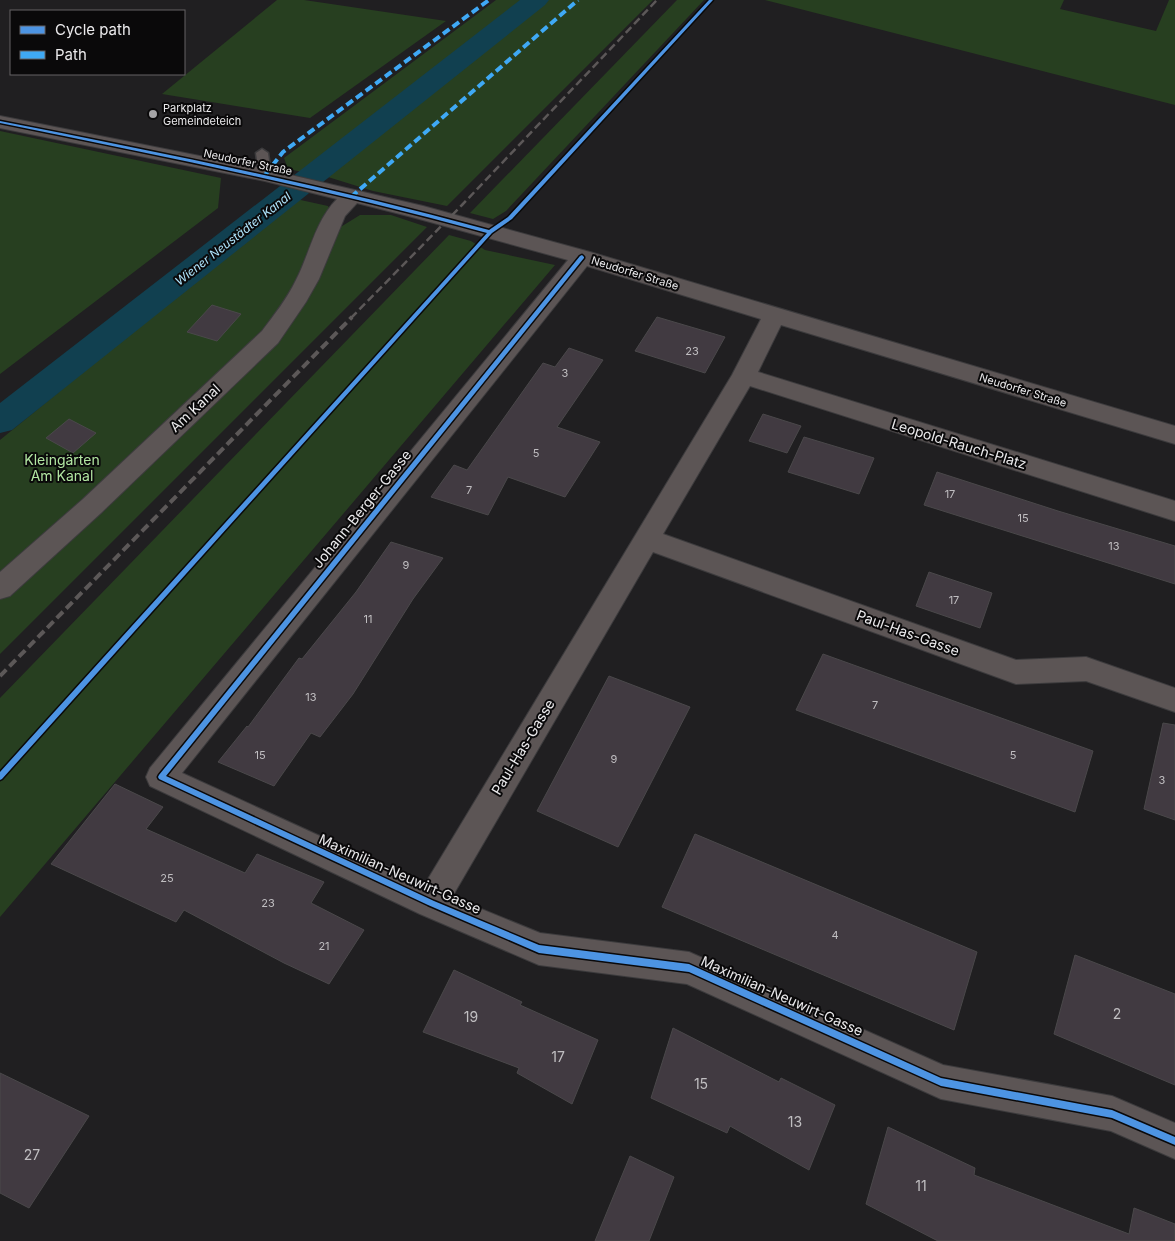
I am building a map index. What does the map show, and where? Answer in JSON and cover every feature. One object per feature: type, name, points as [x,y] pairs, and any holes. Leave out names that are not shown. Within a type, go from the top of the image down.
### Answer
[{"type":"street","name":"Neudorfer Straße","points":[[0,122],[274,177],[351,197],[416,211],[582,257],[1175,435]]},
{"type":"street","name":"Am Kanal","points":[[0,588],[92,506],[270,337],[295,302],[308,279],[336,213],[351,197]]},
{"type":"street","name":"Johann-Berger-Gasse","points":[[161,777],[582,257]]},
{"type":"street","name":"Paul-Has-Gasse","points":[[431,903],[646,538],[744,376],[774,316]]},
{"type":"street","name":"Leopold-Rauch-Platz","points":[[744,376],[1175,511]]},
{"type":"street","name":"Paul-Has-Gasse","points":[[646,538],[1016,672],[1086,669],[1175,700]]},
{"type":"street","name":"Maximilian-Neuwirt-Gasse","points":[[161,777],[431,903],[539,950],[689,968],[941,1082],[1112,1114],[1175,1141]]},
{"type":"lane","points":[[262,152],[274,177]]},
{"type":"green space","points":[[277,0],[304,0],[446,21],[310,118],[162,94]]},
{"type":"green space","points":[[496,0],[653,0],[447,206],[373,191],[328,177],[288,169],[284,158]]},
{"type":"green space","points":[[677,0],[704,0],[506,211],[493,219],[470,213]]},
{"type":"green space","points":[[765,0],[1064,0],[1060,9],[1156,31],[1169,0],[1175,0],[1175,105]]},
{"type":"green space","points":[[0,131],[221,178],[218,208],[0,374]]},
{"type":"green space","name":"Kleingärten Am Kanal","points":[[296,199],[328,206],[339,228],[360,215],[391,215],[427,227],[0,654],[0,440]]},
{"type":"green space","points":[[449,235],[471,241],[485,250],[555,265],[0,917],[0,698]]},
{"type":"building","points":[[212,305],[241,314],[217,341],[187,332]]},
{"type":"building","points":[[657,317],[725,337],[705,373],[635,351]]},
{"type":"building","points":[[569,348],[603,360],[557,427],[600,442],[565,497],[508,477],[488,515],[431,497],[454,465],[467,470],[543,363],[555,367]]},
{"type":"building","points":[[763,414],[801,426],[787,453],[749,441]]},
{"type":"building","points":[[69,419],[96,433],[73,453],[46,438]]},
{"type":"building","points":[[804,437],[874,458],[859,494],[788,472]]},
{"type":"building","points":[[937,472],[1175,546],[1175,584],[924,505]]},
{"type":"building","points":[[391,542],[443,558],[413,599],[353,694],[320,737],[311,733],[274,786],[218,762],[248,727],[299,658],[302,659],[356,592]]},
{"type":"building","points":[[929,572],[992,593],[980,628],[916,606]]},
{"type":"building","points":[[823,654],[1093,751],[1075,812],[796,710]]},
{"type":"building","points":[[609,676],[690,707],[618,847],[537,811]]},
{"type":"building","points":[[1163,723],[1175,725],[1175,820],[1144,809]]},
{"type":"building","points":[[115,784],[163,807],[146,829],[245,873],[257,854],[324,882],[311,903],[364,930],[329,984],[284,963],[184,910],[176,922],[51,864]]},
{"type":"building","points":[[695,834],[977,952],[954,1030],[662,907]]},
{"type":"building","points":[[1075,955],[1175,994],[1175,1085],[1054,1034]]},
{"type":"building","points":[[454,970],[522,1002],[520,1005],[598,1040],[572,1104],[517,1073],[519,1068],[423,1032]]},
{"type":"building","points":[[673,1028],[779,1082],[781,1078],[835,1105],[809,1170],[730,1126],[727,1133],[651,1098]]},
{"type":"building","points":[[0,1073],[89,1116],[29,1208],[0,1193]]},
{"type":"building","points":[[888,1127],[975,1168],[974,1175],[1129,1234],[1134,1208],[1175,1224],[1175,1241],[938,1241],[866,1204]]},
{"type":"building","points":[[630,1156],[674,1177],[649,1241],[595,1241]]},
{"type":"waterway","name":"Wiener Neustädter Kanal","points":[[0,421],[536,0]]},
{"type":"railway","points":[[351,318],[462,205],[657,0]]},
{"type":"railway","points":[[0,676],[352,317]]},
{"type":"marked path","points":[[265,175],[283,152],[489,0]]},
{"type":"marked path","points":[[351,197],[578,0]]},
{"type":"cycle path","points":[[0,777],[490,232],[510,218],[711,0]]},
{"type":"cycle path","points":[[0,122],[185,159],[307,186],[429,215],[490,232]]},
{"type":"cycle path","points":[[582,257],[161,777],[431,903],[539,949],[689,968],[941,1082],[1112,1114],[1175,1141]]},
{"type":"place","name":"Parkplatz Gemeindeteich","points":[[153,114]]}]
